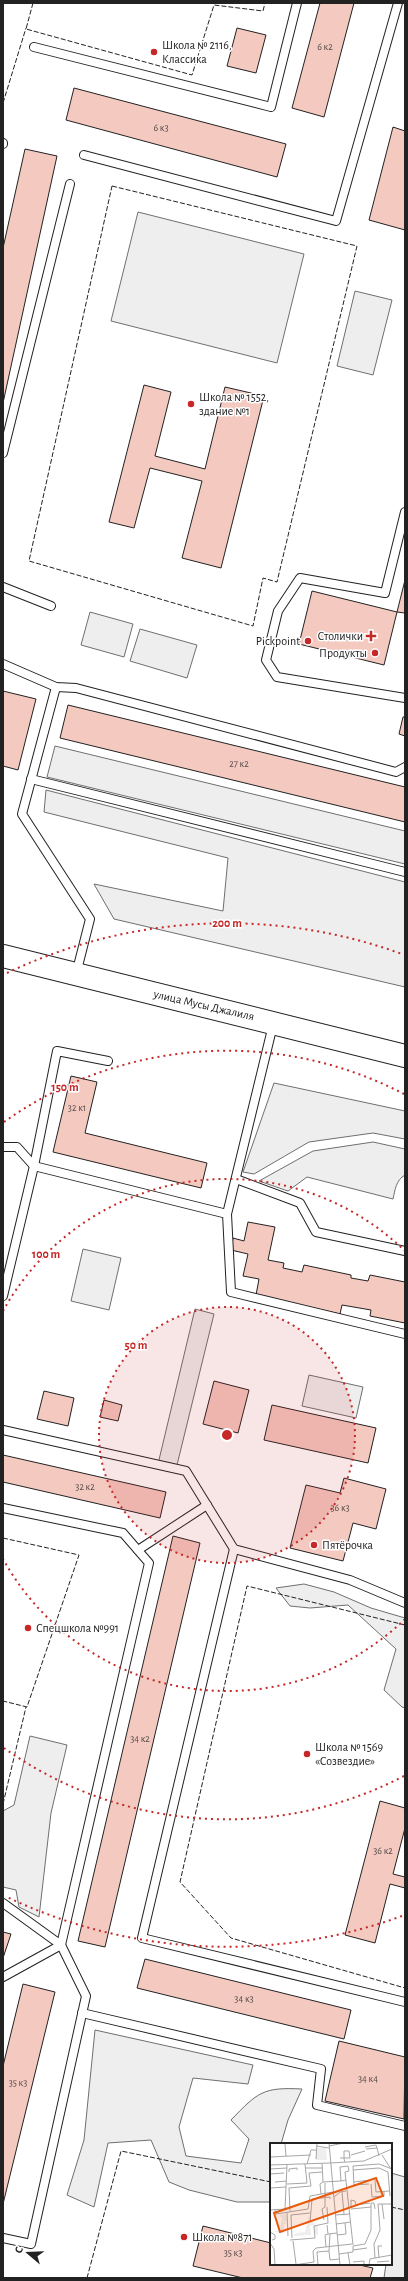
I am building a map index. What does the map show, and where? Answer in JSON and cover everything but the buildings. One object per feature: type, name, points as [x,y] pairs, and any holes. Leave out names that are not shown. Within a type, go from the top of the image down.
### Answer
[{"type":"main road","name":"улица Мусы Джалиля","points":[[3,956],[274,1022],[405,1056]]},
{"type":"lane","points":[[34,47],[271,106],[297,3]]},
{"type":"lane","points":[[84,155],[336,221],[398,3]]},
{"type":"lane","points":[[3,453],[70,184]]},
{"type":"lane","points":[[405,512],[385,593],[300,578],[278,611],[266,660],[277,678],[405,698]]},
{"type":"lane","points":[[3,587],[51,606]]},
{"type":"lane","points":[[3,664],[56,687],[76,688],[396,772],[405,767]]},
{"type":"lane","points":[[56,687],[22,814],[90,919],[76,975]]},
{"type":"lane","points":[[31,779],[405,872]]},
{"type":"lane","points":[[274,1022],[227,1214],[231,1292],[405,1334]]},
{"type":"lane","points":[[3,1296],[34,1166],[57,1051],[108,1062]]},
{"type":"lane","points":[[3,1147],[16,1147],[34,1166],[227,1214]]},
{"type":"lane","points":[[236,1178],[300,1203],[316,1232],[405,1251]]},
{"type":"lane","points":[[3,1430],[186,1471],[234,1549],[350,1580],[405,1603]]},
{"type":"lane","points":[[138,1550],[207,1505]]},
{"type":"lane","points":[[3,1508],[123,1533],[148,1563],[61,1945],[3,1977]]},
{"type":"lane","points":[[234,1549],[142,1938],[405,2002]]},
{"type":"lane","points":[[3,1904],[61,1945],[86,1996],[31,2244],[3,2238]]},
{"type":"lane","points":[[82,2013],[321,2068],[317,2105],[405,2126]]},
{"type":"shaded area","points":[[138,212],[304,254],[277,363],[111,321]]},
{"type":"shaded area","points":[[355,291],[392,300],[373,375],[337,366]]},
{"type":"shaded area","points":[[90,612],[133,624],[124,657],[81,645]]},
{"type":"shaded area","points":[[140,629],[197,645],[187,678],[130,661]]},
{"type":"shaded area","points":[[55,746],[405,831],[405,864],[47,777]]},
{"type":"shaded area","points":[[46,790],[405,882],[405,987],[114,919],[94,884],[223,911],[228,858],[44,812]]},
{"type":"shaded area","points":[[274,1083],[405,1111],[405,1139],[373,1133],[309,1142],[254,1174],[243,1172]]},
{"type":"shaded area","points":[[373,1142],[405,1149],[405,1175],[398,1182],[393,1199],[307,1177],[288,1191],[259,1181],[313,1151]]},
{"type":"shaded area","points":[[83,1249],[121,1258],[109,1310],[71,1301]]},
{"type":"shaded area","points":[[195,1309],[214,1314],[176,1469],[158,1464]]},
{"type":"shaded area","points":[[309,1375],[363,1387],[356,1418],[302,1406]]},
{"type":"shaded area","points":[[304,1584],[334,1592],[371,1608],[405,1618],[405,1708],[384,1690],[396,1649],[348,1605],[310,1608],[290,1606],[276,1588]]},
{"type":"shaded area","points":[[30,1736],[67,1745],[51,1813],[39,1917],[19,1907],[16,1890],[3,1887],[3,1811],[14,1805]]},
{"type":"shaded area","points":[[95,2030],[253,2065],[248,2084],[193,2078],[179,2127],[186,2156],[241,2163],[249,2139],[231,2120],[248,2103],[262,2093],[278,2089],[302,2089],[288,2120],[281,2143],[270,2143],[270,2202],[237,2202],[189,2190],[169,2182],[151,2140],[108,2143],[94,2207],[67,2195],[84,2140]]},
{"type":"shaded area","points":[[392,2173],[405,2177],[405,2278],[384,2278],[386,2265],[392,2265]]},
{"type":"fence","points":[[33,3],[26,29],[192,75],[214,5],[263,11],[265,3]]},
{"type":"fence","points":[[3,103],[26,28]]},
{"type":"fence","points":[[112,186],[357,246],[277,582],[263,578],[253,626],[29,561],[112,186]]},
{"type":"fence","points":[[3,1538],[79,1555],[27,1707],[3,1701]]},
{"type":"fence","points":[[405,1625],[247,1586],[180,1882],[231,1938],[405,1988]]},
{"type":"fence","points":[[3,1804],[26,1707]]},
{"type":"fence","points":[[87,2278],[121,2151],[270,2182]]},
{"type":"fence","points":[[392,2207],[405,2210]]},
{"type":"place","name":"Школа № 2116, Классика","points":[[154,52]]},
{"type":"place","name":"Школа № 1552, здание №1","points":[[191,404]]},
{"type":"place","name":"Столички","points":[[371,636]]},
{"type":"place","name":"Pickpoint","points":[[308,641]]},
{"type":"place","name":"Продукты","points":[[375,653]]},
{"type":"place","name":"Пятёрочка","points":[[314,1545]]},
{"type":"place","name":"Спецшкола №991","points":[[28,1628]]},
{"type":"place","name":"Школа № 1569 «Созвездие»","points":[[307,1754]]},
{"type":"place","name":"Школа №871","points":[[184,2237]]}]
